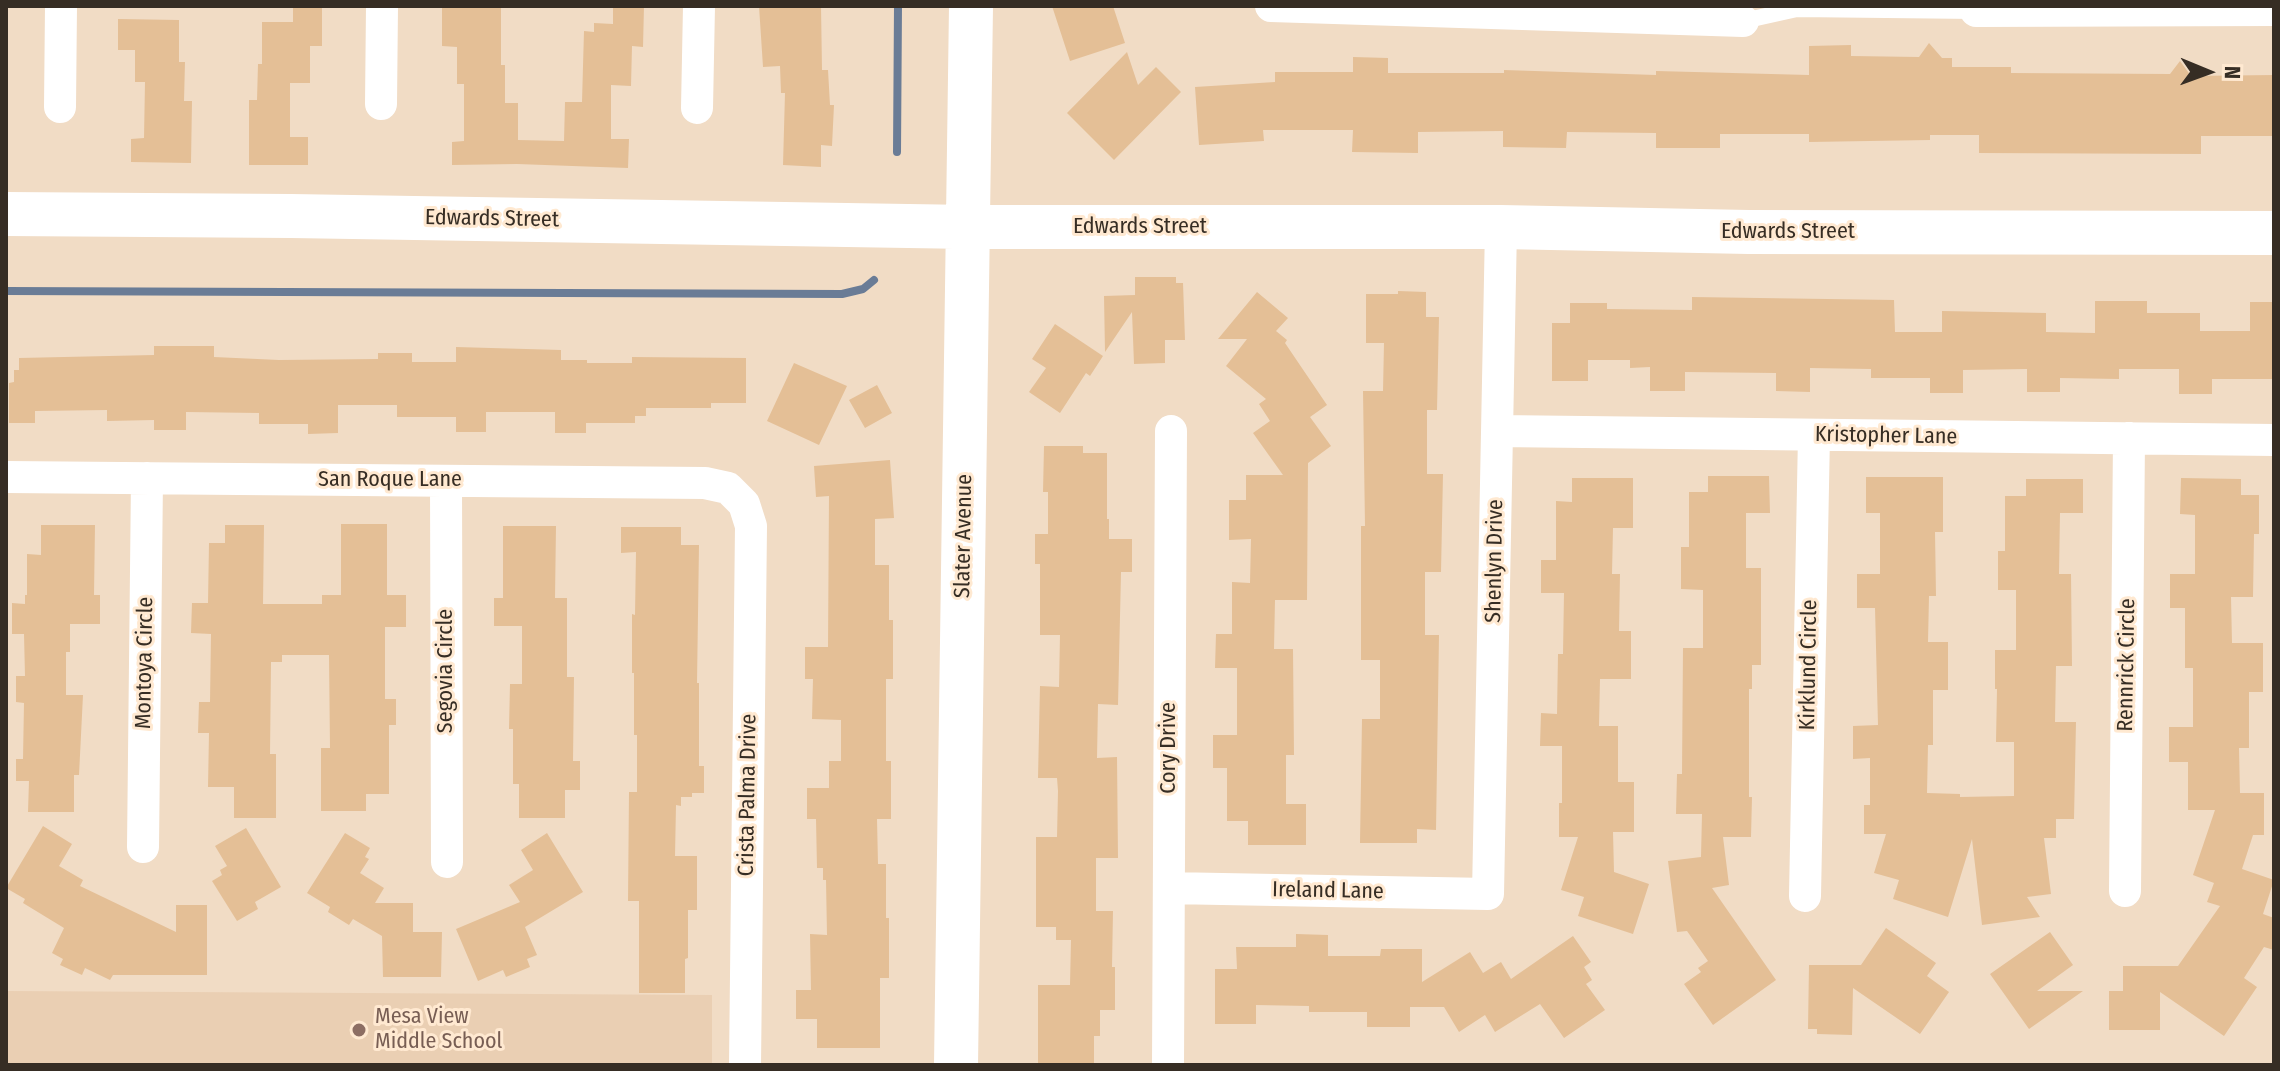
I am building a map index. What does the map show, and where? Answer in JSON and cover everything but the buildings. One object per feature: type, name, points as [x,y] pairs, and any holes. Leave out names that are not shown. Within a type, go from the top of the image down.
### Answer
[{"type":"main road","name":"Slater Avenue","points":[[956,1065],[971,6]]},
{"type":"main road","name":"Edwards Street","points":[[6,214],[970,227],[1501,227],[1749,232],[2274,233]]},
{"type":"street","points":[[60,107],[61,6]]},
{"type":"street","points":[[381,104],[382,6]]},
{"type":"street","points":[[697,108],[699,6]]},
{"type":"street","points":[[1271,6],[1743,21]]},
{"type":"street","points":[[1976,9],[2274,10]]},
{"type":"street","name":"Shenlyn Drive","points":[[1488,894],[1501,227]]},
{"type":"street","name":"Cory Drive","points":[[1168,1065],[1171,431]]},
{"type":"street","name":"Kristopher Lane","points":[[1498,431],[2274,440]]},
{"type":"street","name":"Kirklund Circle","points":[[1805,896],[1814,435]]},
{"type":"street","name":"Rennrick Circle","points":[[2125,891],[2129,438]]},
{"type":"street","name":"San Roque Lane","points":[[6,477],[705,483],[728,488],[744,504],[751,526]]},
{"type":"street","name":"Montoya Circle","points":[[143,847],[147,478]]},
{"type":"street","name":"Segovia Circle","points":[[446,481],[447,862]]},
{"type":"street","name":"Crista Palma Drive","points":[[745,1065],[751,526]]},
{"type":"street","name":"Ireland Lane","points":[[1169,888],[1488,894]]},
{"type":"lane","points":[[1743,21],[1797,9],[1976,9]]},
{"type":"shaded area","name":"Mesa View Middle School","points":[[6,991],[712,995],[712,1065],[6,1065]]},
{"type":"waterway","points":[[897,152],[898,6]]},
{"type":"waterway","points":[[6,291],[842,294],[863,289],[874,280]]},
{"type":"place","name":"Mesa View Middle School","points":[[359,1030]]}]
